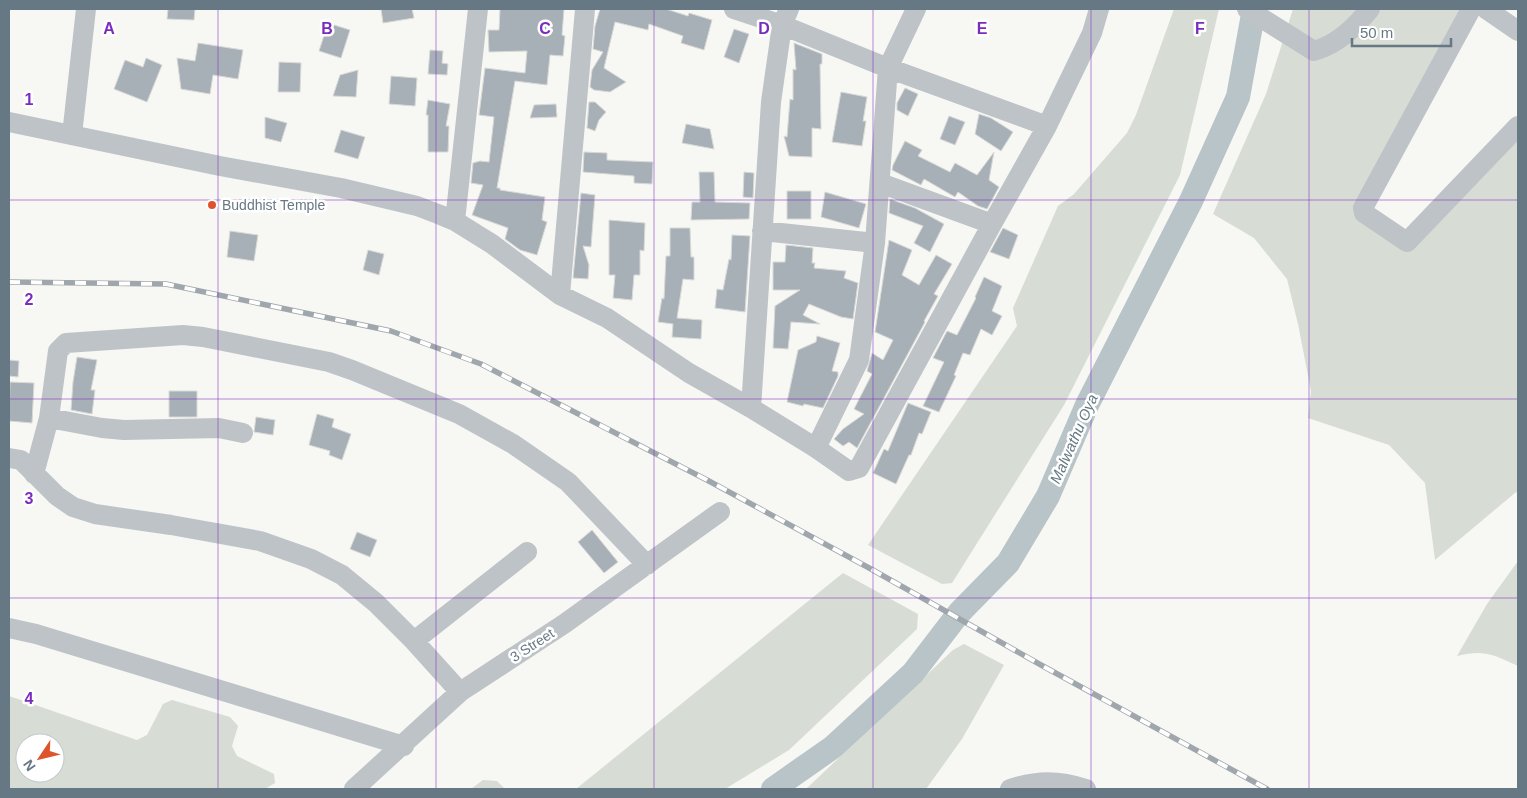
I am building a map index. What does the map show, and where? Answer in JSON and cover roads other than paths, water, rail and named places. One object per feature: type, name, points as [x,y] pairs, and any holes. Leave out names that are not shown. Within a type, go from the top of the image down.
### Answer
[{"type":"street","points":[[72,135],[86,9]]},
{"type":"street","points":[[455,222],[478,9]]},
{"type":"street","points":[[560,295],[585,9]]},
{"type":"street","points":[[734,9],[785,17],[888,68],[1047,126]]},
{"type":"street","points":[[816,448],[859,360],[876,243],[888,68],[916,9]]},
{"type":"street","points":[[9,122],[220,166],[342,188],[417,206],[455,222],[492,244],[560,295],[607,318],[689,373],[751,408],[816,448],[849,471],[859,468],[1047,126],[1092,33],[1099,9]]},
{"type":"street","points":[[1247,9],[1314,51],[1326,47],[1344,36],[1370,9]]},
{"type":"street","points":[[1471,9],[1363,208],[1364,213],[1407,242],[1518,126]]},
{"type":"street","points":[[1486,9],[1518,31]]},
{"type":"street","points":[[751,408],[771,102],[785,17]]},
{"type":"street","points":[[880,183],[992,224]]},
{"type":"street","points":[[762,231],[876,243]]},
{"type":"street","points":[[34,474],[49,418],[58,351],[66,343],[183,335],[203,337],[329,362],[444,407],[514,444],[568,482],[646,565]]},
{"type":"street","points":[[49,418],[102,428],[124,430],[219,428],[243,433]]},
{"type":"street","points":[[9,458],[21,460],[57,496],[73,507],[95,514],[260,541],[311,559],[342,575],[376,603],[414,641],[460,692]]},
{"type":"street","name":"3 Street","points":[[354,789],[404,746],[460,692],[564,624],[720,512]]},
{"type":"street","points":[[414,641],[527,552]]},
{"type":"street","points":[[9,628],[36,634],[404,746]]},
{"type":"street","points":[[1010,789],[1051,781],[1086,789]]},
{"type":"waterway","name":"Malwathu Oya","points":[[773,789],[833,747],[913,673],[959,613],[1008,563],[1048,496],[1087,405],[1191,201],[1238,97],[1254,9]]},
{"type":"railway","points":[[9,282],[166,284],[391,331],[481,364],[707,480],[1267,789]]},
{"type":"place","name":"Buddhist Temple","points":[[212,205]]}]
